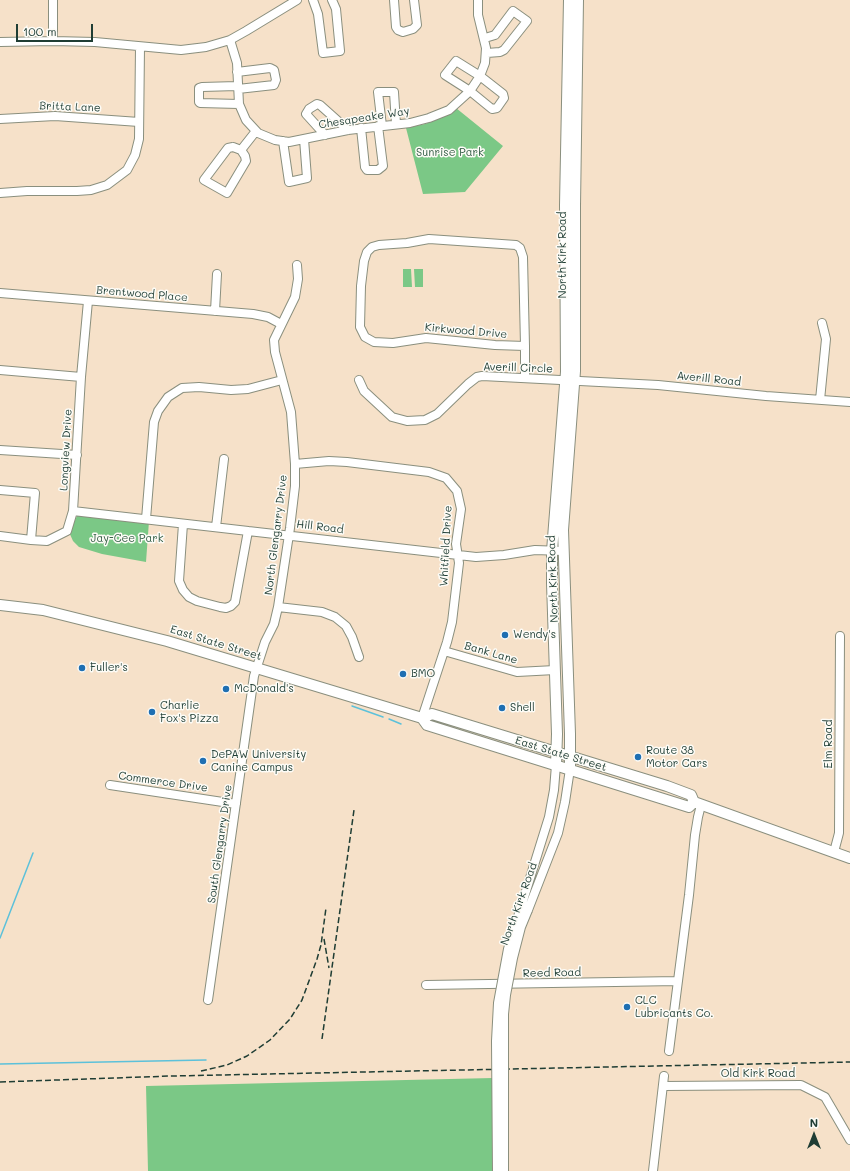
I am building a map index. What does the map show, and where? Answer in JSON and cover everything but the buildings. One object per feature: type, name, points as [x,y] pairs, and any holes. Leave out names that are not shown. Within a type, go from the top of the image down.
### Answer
[{"type":"main road","name":"North Kirk Road","points":[[569,0],[565,205],[566,335],[570,380],[563,551],[570,770]]},
{"type":"main road","name":"North Kirk Road","points":[[556,765],[557,734],[552,551],[576,335],[575,206],[578,0]]},
{"type":"main road","name":"East State Street","points":[[0,605],[43,610],[62,614],[161,639],[422,718],[432,714],[691,795],[697,804],[850,858]]},
{"type":"main road","name":"East State Street","points":[[422,718],[426,725],[689,807],[697,804]]},
{"type":"street","points":[[53,41],[54,0]]},
{"type":"street","points":[[0,42],[95,42],[181,50],[206,47],[230,40],[285,3],[297,0]]},
{"type":"street","points":[[313,0],[318,14],[322,53],[340,52],[336,9],[332,0]]},
{"type":"street","points":[[394,0],[396,27],[398,30],[403,32],[413,29],[417,25],[414,0]]},
{"type":"street","name":"Chesapeake Way","points":[[230,40],[237,63],[238,104],[246,120],[258,133],[274,140],[289,142],[348,130],[410,123],[448,110],[470,91],[484,69],[487,53],[485,38],[478,15],[478,0]]},
{"type":"street","points":[[485,38],[495,35],[514,11],[527,21],[504,50],[500,52],[487,53]]},
{"type":"street","points":[[0,194],[27,191],[91,190],[107,185],[127,170],[135,155],[139,138],[140,47]]},
{"type":"street","points":[[456,61],[480,76],[503,94],[504,98],[497,108],[492,109],[470,91],[445,75],[456,61]]},
{"type":"street","points":[[237,72],[270,68],[274,70],[276,80],[274,85],[238,88],[202,87],[199,88],[199,102],[200,104],[238,104]]},
{"type":"street","points":[[361,128],[365,167],[367,170],[378,170],[383,166],[378,92],[394,92],[396,124]]},
{"type":"street","points":[[325,135],[306,114],[309,109],[317,104],[348,130]]},
{"type":"street","name":"Britta Lane","points":[[0,119],[55,116],[140,122]]},
{"type":"street","points":[[240,150],[256,131]]},
{"type":"street","points":[[283,141],[289,182],[307,178],[304,139]]},
{"type":"street","points":[[233,147],[240,150],[245,156],[246,161],[227,193],[204,180],[228,148],[233,147]]},
{"type":"street","name":"Kirkwood Drive","points":[[525,346],[495,345],[426,338],[393,343],[374,342],[369,340],[362,333],[360,321],[362,275],[367,252],[372,247],[379,245],[407,243],[429,239],[516,245],[520,248],[523,257],[525,346],[525,378]]},
{"type":"street","name":"North Glengarry Drive","points":[[256,668],[274,624],[278,607],[290,535],[295,486],[296,464],[291,412],[275,352],[274,340],[295,297],[298,279],[297,265]]},
{"type":"street","points":[[215,312],[217,274]]},
{"type":"street","name":"Brentwood Place","points":[[0,293],[253,314],[268,317],[281,324]]},
{"type":"street","name":"Longview Drive","points":[[0,536],[47,541],[64,534],[67,531],[73,511],[81,377],[88,301]]},
{"type":"street","points":[[820,400],[826,339],[822,323]]},
{"type":"street","points":[[0,370],[81,377]]},
{"type":"street","name":"Averill Circle","points":[[359,380],[364,391],[392,417],[408,421],[418,421],[425,420],[437,414],[477,377],[493,375],[570,380]]},
{"type":"street","points":[[146,519],[154,422],[158,411],[168,397],[182,388],[199,387],[231,390],[248,389],[282,380]]},
{"type":"street","name":"Averill Road","points":[[570,380],[662,385],[766,396],[850,402]]},
{"type":"street","points":[[0,450],[77,455]]},
{"type":"street","points":[[216,527],[224,459]]},
{"type":"street","name":"Whitfield Drive","points":[[296,464],[329,461],[346,462],[429,472],[446,478],[458,492],[461,509],[456,544],[459,563],[452,622],[422,718]]},
{"type":"street","points":[[0,490],[35,493],[32,540]]},
{"type":"street","name":"Hill Road","points":[[73,511],[478,557],[504,555],[526,551],[563,551]]},
{"type":"street","points":[[183,524],[179,582],[183,590],[189,596],[197,600],[226,608],[235,602],[248,531]]},
{"type":"street","points":[[278,607],[322,612],[335,617],[346,626],[360,656]]},
{"type":"street","name":"Elm Road","points":[[834,852],[838,833],[840,636]]},
{"type":"street","name":"Bank Lane","points":[[444,651],[517,672],[555,670]]},
{"type":"street","name":"South Glengarry Drive","points":[[208,1000],[256,668]]},
{"type":"street","name":"North Kirk Road","points":[[504,1171],[504,1008],[512,958],[521,927],[524,908],[548,823],[554,790],[556,765]]},
{"type":"street","name":"North Kirk Road","points":[[497,1171],[496,1031],[498,1003],[508,949],[524,908],[558,833],[570,770]]},
{"type":"street","name":"Commerce Drive","points":[[110,785],[236,804]]},
{"type":"street","points":[[669,1051],[698,817],[697,804]]},
{"type":"street","name":"Reed Road","points":[[426,985],[678,981]]},
{"type":"street","points":[[654,1171],[664,1076]]},
{"type":"street","name":"Old Kirk Road","points":[[663,1086],[801,1085],[825,1096],[850,1140]]},
{"type":"green space","name":"Sunrise Park","points":[[456,108],[503,146],[465,192],[423,194],[406,128],[425,124],[442,117]]},
{"type":"green space","points":[[403,269],[411,269],[412,287],[403,287]]},
{"type":"green space","points":[[414,269],[423,269],[423,287],[415,287]]},
{"type":"green space","name":"Jay-Cee Park","points":[[78,514],[149,521],[146,562],[102,554],[79,547],[73,541],[69,532]]},
{"type":"green space","points":[[493,1078],[494,1171],[148,1171],[146,1086]]},
{"type":"waterway","points":[[352,706],[383,717]]},
{"type":"waterway","points":[[389,719],[401,724]]},
{"type":"waterway","points":[[0,938],[33,853]]},
{"type":"waterway","points":[[0,1064],[206,1060]]},
{"type":"railway","points":[[322,1039],[354,810]]},
{"type":"railway","points":[[201,1071],[227,1065],[247,1056],[270,1040],[290,1019],[302,1000],[317,959],[321,945],[326,908]]},
{"type":"railway","points":[[324,939],[329,968]]},
{"type":"railway","points":[[0,1082],[171,1076],[850,1062]]},
{"type":"place","name":"Wendy's","points":[[505,635]]},
{"type":"place","name":"Fuller's","points":[[82,668]]},
{"type":"place","name":"BMO","points":[[403,674]]},
{"type":"place","name":"McDonald's","points":[[226,689]]},
{"type":"place","name":"Shell","points":[[502,708]]},
{"type":"place","name":"Charlie Fox's Pizza","points":[[152,712]]},
{"type":"place","name":"Route 38 Motor Cars","points":[[638,757]]},
{"type":"place","name":"DePAW University Canine Campus","points":[[203,761]]},
{"type":"place","name":"CLC Lubricants Co.","points":[[627,1007]]}]
